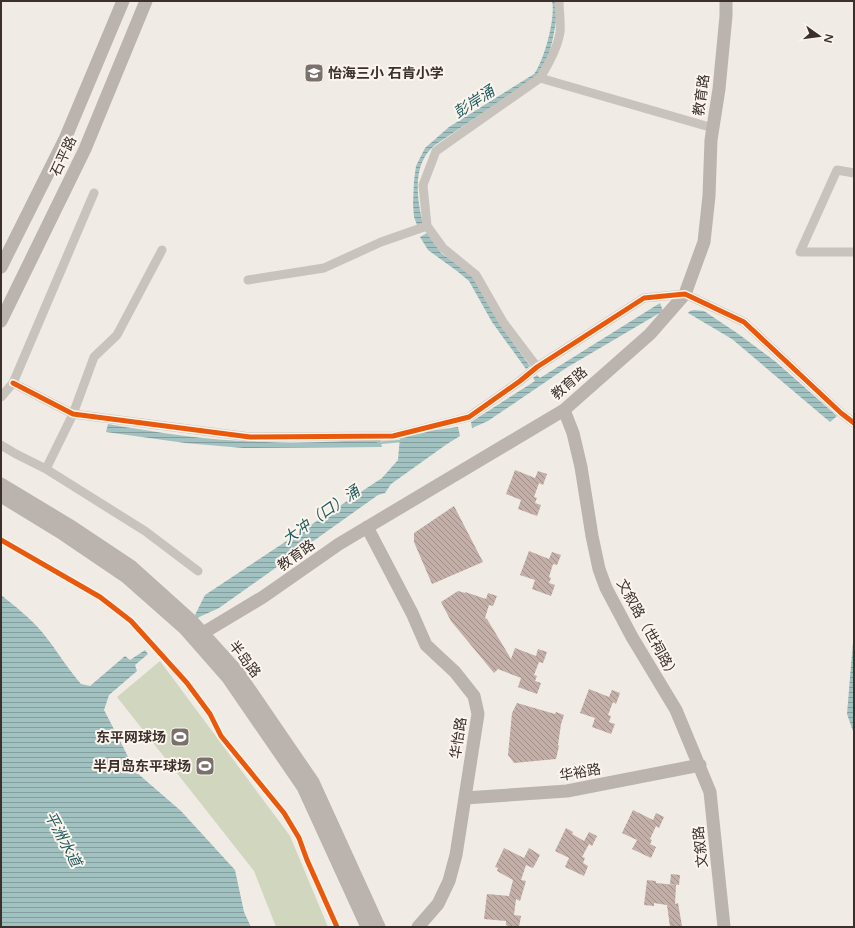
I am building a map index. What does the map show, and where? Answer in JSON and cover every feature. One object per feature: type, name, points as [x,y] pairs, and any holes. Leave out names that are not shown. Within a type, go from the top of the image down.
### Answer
[{"type":"street","name":"石平路","points":[[1,267],[65,139],[123,1]]},
{"type":"street","name":"石平路","points":[[1,321],[85,149],[146,1]]},
{"type":"street","points":[[537,367],[503,322],[476,275],[443,248],[427,226],[423,185],[436,151],[540,78],[553,54],[560,33],[559,1]]},
{"type":"street","name":"教育路","points":[[203,633],[264,597],[338,544],[564,410],[650,334],[684,294],[704,242],[709,196],[712,128],[719,89],[726,1]]},
{"type":"street","points":[[540,78],[712,128]]},
{"type":"street","points":[[854,173],[837,170],[800,252],[854,252]]},
{"type":"street","points":[[1,397],[13,382],[94,192]]},
{"type":"street","points":[[248,280],[324,268],[381,242],[427,226]]},
{"type":"street","points":[[46,469],[73,414],[94,357],[116,336],[162,250]]},
{"type":"street","points":[[13,382],[73,414],[250,437],[393,436],[469,417],[520,381],[537,367],[644,298],[684,294],[744,322],[841,413],[854,423]]},
{"type":"street","name":"文叙路（世祠路）","points":[[564,410],[573,433],[581,467],[599,569],[606,588],[632,637],[676,710],[700,764]]},
{"type":"street","points":[[1,445],[46,469],[145,531],[198,571]]},
{"type":"street","name":"半岛路","points":[[1,484],[69,525],[132,567],[192,621],[236,671],[313,782],[379,927]]},
{"type":"street","name":"半岛路","points":[[1,496],[63,534],[125,576],[184,629],[228,678],[303,787],[367,927]]},
{"type":"street","name":"华怡路","points":[[367,528],[412,613],[426,646],[455,672],[474,696],[478,714],[456,855],[449,881],[438,904],[418,927]]},
{"type":"street","name":"华裕路","points":[[464,798],[567,791],[700,764]]},
{"type":"street","name":"文叙路","points":[[700,764],[710,792],[724,927]]},
{"type":"green space","name":"半月岛东平球场","points":[[160,661],[290,836],[328,927],[276,927],[254,871],[117,697]]},
{"type":"water","points":[[552,1],[556,1],[557,8],[555,24],[548,58],[541,73],[435,145],[427,154],[419,171],[418,180],[418,198],[423,224],[417,225],[414,217],[413,204],[414,181],[416,166],[425,148],[449,127],[534,74],[542,59],[551,28],[553,8]]},
{"type":"water","points":[[427,233],[441,253],[472,275],[501,326],[530,366],[526,369],[492,322],[469,281],[428,250],[420,237]]},
{"type":"water","points":[[660,303],[663,311],[566,368],[488,421],[472,428],[471,422],[535,381],[533,378],[537,375],[540,378]]},
{"type":"water","points":[[694,310],[704,311],[737,333],[776,362],[837,416],[830,422],[732,339],[688,313]]},
{"type":"water","points":[[108,424],[186,436],[279,443],[380,439],[382,447],[243,448],[185,443],[106,432]]},
{"type":"water","points":[[458,427],[460,436],[391,484],[385,493],[378,495],[219,608],[197,618],[195,615],[205,595],[382,478],[398,460],[400,437],[406,434]]},
{"type":"water","name":"平洲水道","points":[[1,595],[22,612],[47,638],[81,684],[90,686],[125,656],[130,660],[145,650],[148,654],[135,665],[137,671],[109,695],[104,710],[136,772],[181,811],[235,870],[244,912],[251,927],[1,927]]},
{"type":"water","points":[[854,630],[854,734],[847,714]]},
{"type":"building","points":[[515,470],[535,478],[538,471],[547,474],[543,485],[539,483],[534,497],[537,498],[535,503],[541,505],[537,516],[518,509],[521,500],[506,494]]},
{"type":"building","points":[[454,506],[483,562],[432,584],[414,542],[414,533]]},
{"type":"building","points":[[529,551],[549,559],[552,552],[561,555],[557,565],[553,564],[549,577],[551,578],[549,583],[555,585],[551,596],[532,589],[535,580],[520,575]]},
{"type":"building","points":[[458,591],[486,599],[488,593],[497,596],[493,606],[489,605],[485,618],[511,659],[515,648],[536,656],[538,649],[547,652],[543,663],[539,662],[534,675],[537,676],[535,681],[541,683],[537,694],[518,687],[521,678],[498,669],[494,673],[451,621],[441,602]]},
{"type":"building","points":[[589,689],[609,697],[612,690],[620,693],[616,704],[613,702],[608,715],[611,716],[609,722],[615,724],[611,734],[592,727],[595,718],[580,713]]},
{"type":"building","points":[[517,703],[555,714],[556,712],[564,715],[561,724],[556,759],[514,763],[508,755],[512,713]]},
{"type":"building","points":[[633,810],[653,820],[656,813],[664,817],[659,828],[656,826],[650,839],[652,840],[650,844],[656,847],[651,858],[632,849],[637,840],[622,833]]},
{"type":"building","points":[[566,828],[573,832],[572,834],[584,841],[589,832],[597,836],[592,846],[589,844],[582,857],[585,858],[583,863],[588,866],[584,876],[565,867],[569,858],[555,851]]},
{"type":"building","points":[[504,848],[524,858],[529,848],[540,855],[533,868],[526,865],[521,880],[526,881],[520,901],[516,899],[514,915],[521,916],[519,927],[508,927],[506,925],[506,921],[484,919],[487,894],[509,896],[513,880],[497,871],[498,868],[495,867]]},
{"type":"building","points":[[671,874],[680,875],[679,885],[670,884]]},
{"type":"building","points":[[647,880],[656,881],[656,883],[676,885],[675,904],[678,903],[682,926],[670,927],[667,905],[654,903],[654,906],[644,905]]},
{"type":"waterway","points":[[378,443],[401,441]]},
{"type":"cycle path","points":[[13,383],[73,414],[250,437],[393,436],[469,417],[520,381],[537,367],[644,298],[685,294],[744,322],[841,413],[854,423]]},
{"type":"cycle path","points":[[1,540],[100,597],[131,621],[187,683],[210,714],[221,736],[284,813],[299,838],[307,860],[337,927]]},
{"type":"place","name":"怡海三小 石肯小学","points":[[314,73]]},
{"type":"place","name":"东平网球场","points":[[180,737]]},
{"type":"place","name":"半月岛东平球场","points":[[205,766]]},
{"type":"water label","name":"彭岸涌","points":[[474,102]]},
{"type":"water label","name":"大冲（口）涌","points":[[321,515]]}]
